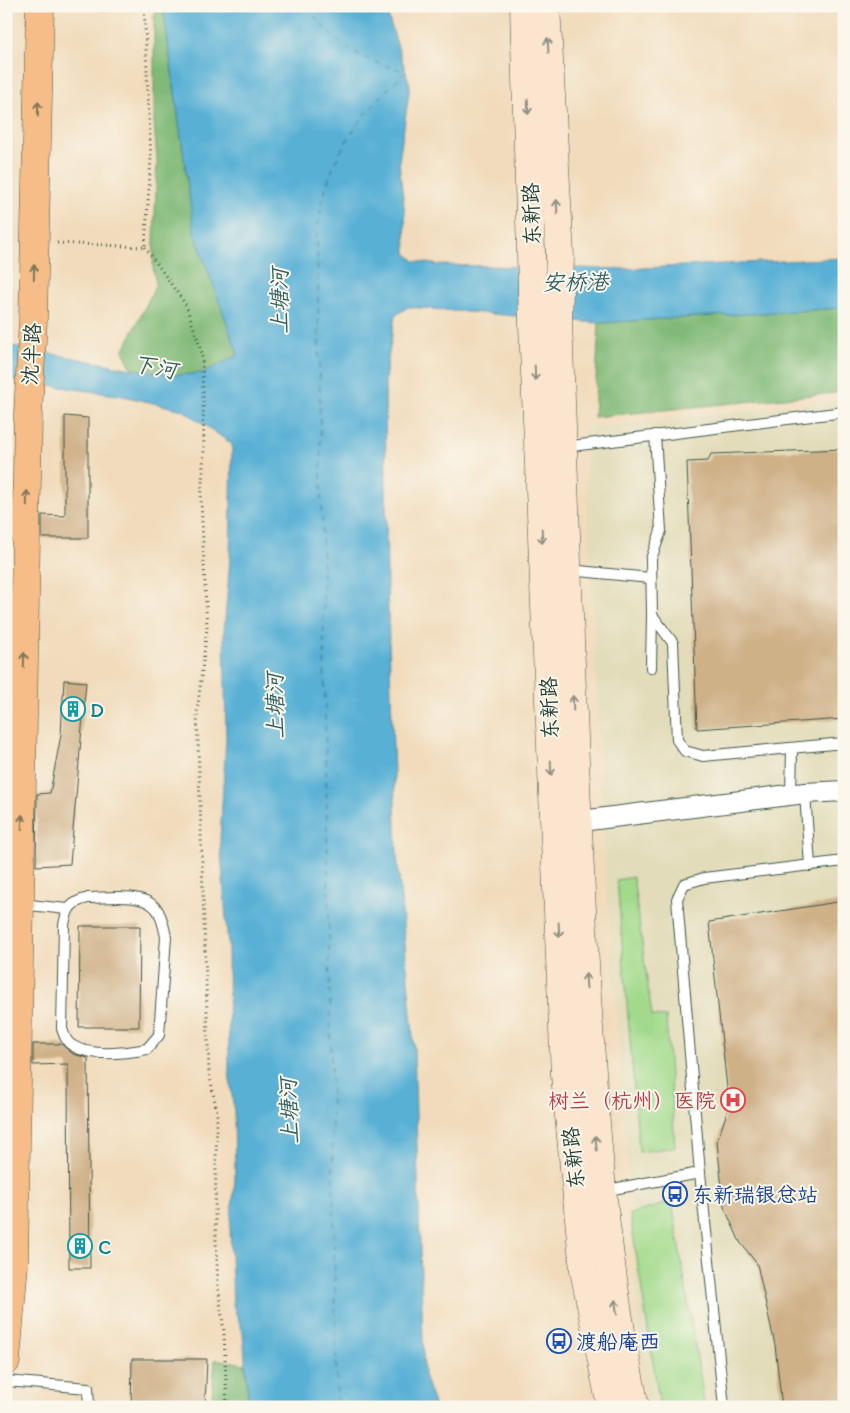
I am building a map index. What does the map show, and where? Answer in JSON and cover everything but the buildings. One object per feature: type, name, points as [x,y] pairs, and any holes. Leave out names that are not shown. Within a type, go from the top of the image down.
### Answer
[{"type":"main road","name":"沈半路","points":[[6,1361],[14,1264],[28,414],[33,320],[40,6]]},
{"type":"main road","name":"东新路","points":[[524,6],[533,252],[546,323],[563,447],[568,570],[565,1075],[583,1260],[611,1407]]},
{"type":"main road","name":"东新路","points":[[546,6],[560,256],[546,323],[566,822],[601,1191],[619,1332],[635,1407]]},
{"type":"street","points":[[566,822],[798,794],[844,791]]},
{"type":"lane","points":[[563,447],[844,412]]},
{"type":"lane","points":[[651,668],[651,559],[660,531],[655,435]]},
{"type":"lane","points":[[568,570],[650,578]]},
{"type":"lane","points":[[652,615],[673,642],[678,740],[685,751],[703,756],[844,743]]},
{"type":"lane","points":[[792,748],[810,866]]},
{"type":"lane","points":[[724,1407],[700,1173],[676,900],[684,884],[704,878],[844,861]]},
{"type":"lane","points":[[20,904],[67,909],[76,901],[88,898],[140,899],[156,908],[163,923],[166,937],[160,1035],[147,1049],[98,1051],[78,1049],[67,1041],[62,1029],[64,925],[67,909]]},
{"type":"lane","points":[[601,1191],[700,1173]]},
{"type":"lane","points":[[6,1380],[88,1388],[89,1407]]},
{"type":"path","points":[[144,6],[150,158],[145,247],[186,305],[202,353],[204,450],[201,500],[207,628],[197,713],[199,802],[209,1072],[217,1112],[215,1216],[218,1286],[224,1332],[227,1407]]},
{"type":"path","points":[[34,241],[145,247]]},
{"type":"shaded area","name":"树兰（杭州）医院","points":[[844,400],[844,1407],[648,1407],[644,1390],[604,845],[584,429]]},
{"type":"green space","points":[[101,6],[163,6],[194,231],[239,355],[203,373],[177,375],[132,369],[123,351],[156,285],[153,267],[157,161],[154,122],[154,8],[102,10]]},
{"type":"green space","points":[[844,308],[844,392],[594,417],[599,323]]},
{"type":"green space","points":[[633,877],[652,1016],[666,1017],[675,1147],[639,1152],[617,880]]},
{"type":"green space","points":[[672,1202],[705,1407],[660,1407],[630,1214]]},
{"type":"green space","points":[[215,1359],[245,1364],[249,1407],[211,1407]]},
{"type":"water","points":[[163,6],[385,6],[410,85],[399,162],[405,215],[406,253],[415,261],[439,265],[623,269],[844,258],[844,308],[599,323],[408,307],[395,316],[385,379],[387,586],[397,854],[414,1048],[424,1375],[435,1407],[249,1407],[243,1332],[233,1305],[230,1228],[235,1179],[234,1111],[229,1071],[228,945],[220,839],[226,738],[224,632],[230,558],[232,444],[183,410],[123,396],[6,379],[6,345],[132,369],[177,375],[203,373],[238,355],[194,231]]},
{"type":"ferry route","points":[[309,6],[317,19],[338,41],[363,57],[406,71],[371,108],[345,144],[327,185],[317,235],[337,1407]]},
{"type":"place","name":"D","points":[[73,709]]},
{"type":"place","name":"树兰（杭州）医院","points":[[733,1100]]},
{"type":"place","name":"东新瑞银总站","points":[[675,1194]]},
{"type":"place","name":"C","points":[[80,1246]]},
{"type":"place","name":"渡船庵西","points":[[559,1341]]},
{"type":"water label","name":"安桥港","points":[[575,282]]},
{"type":"water label","name":"上塘河","points":[[279,301]]},
{"type":"water label","name":"下河","points":[[155,367]]},
{"type":"water label","name":"上塘河","points":[[275,706]]},
{"type":"water label","name":"上塘河","points":[[289,1111]]}]
